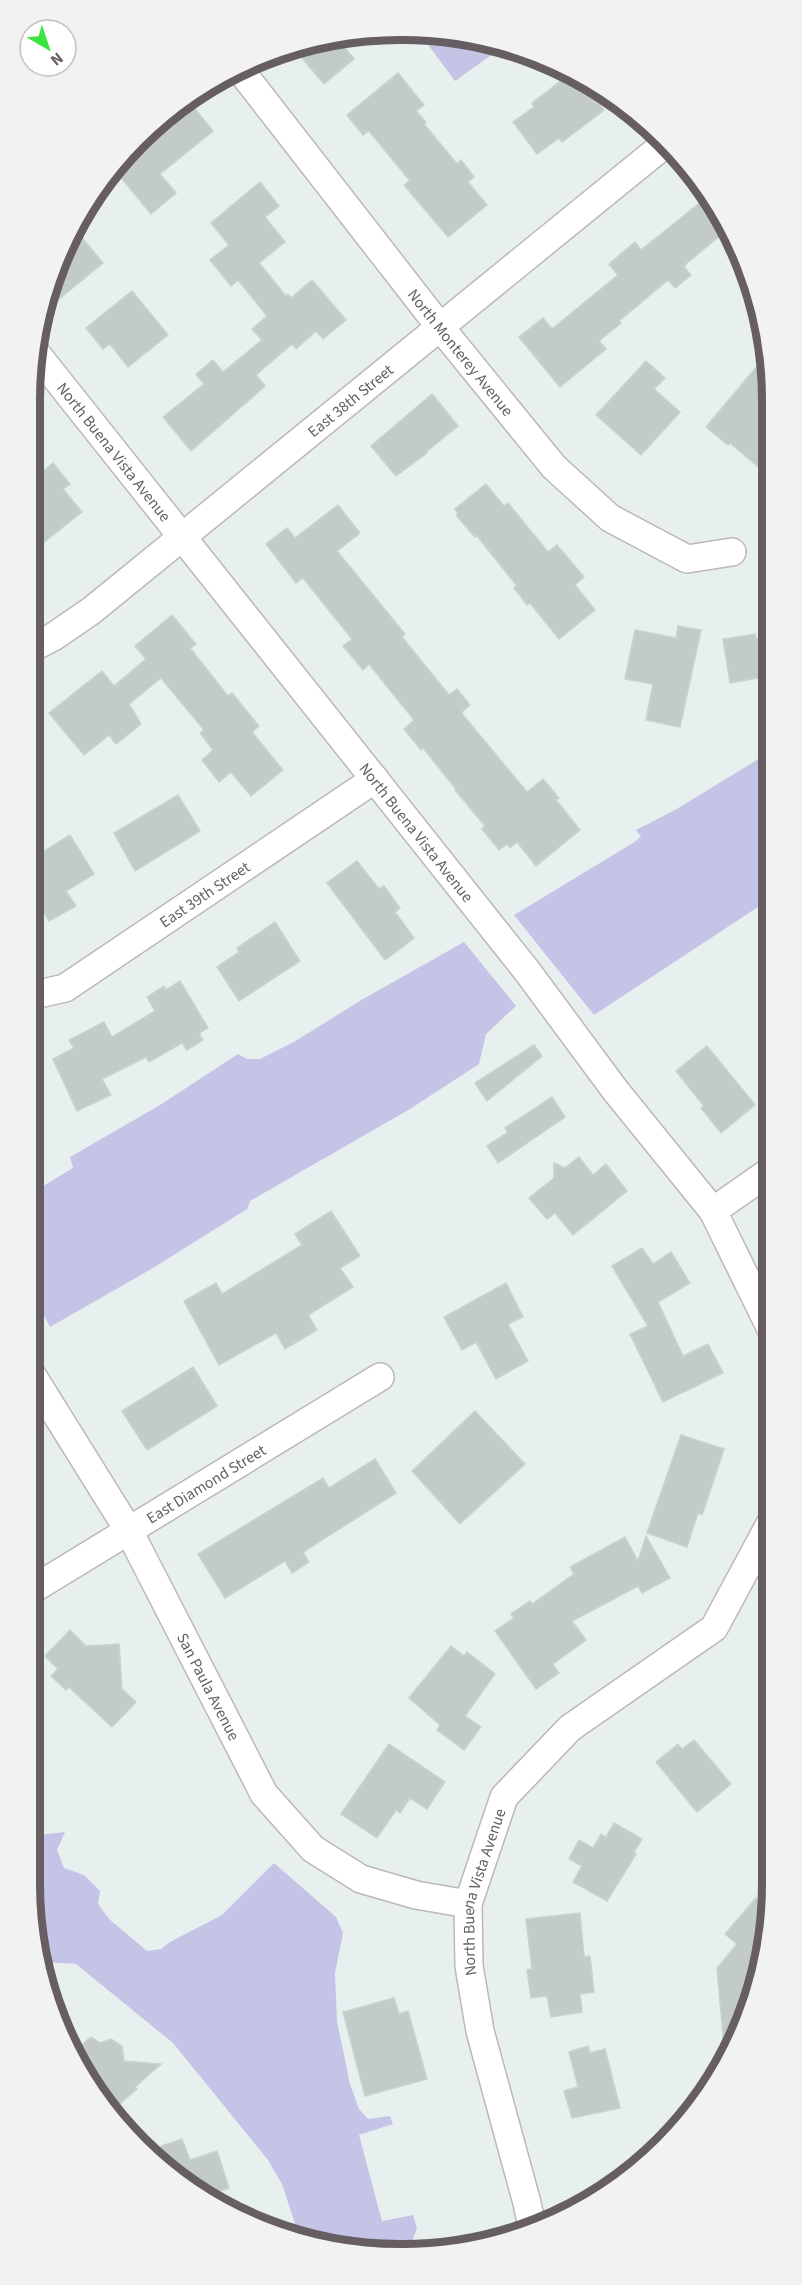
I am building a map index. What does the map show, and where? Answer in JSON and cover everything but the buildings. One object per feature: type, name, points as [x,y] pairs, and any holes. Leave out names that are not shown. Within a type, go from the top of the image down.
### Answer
[{"type":"street","name":"North Monterey Avenue","points":[[245,77],[440,327],[554,466],[610,518],[687,559],[732,552]]},
{"type":"street","name":"East 38th Street","points":[[40,644],[91,611],[659,149]]},
{"type":"street","name":"North Buena Vista Avenue","points":[[43,362],[527,971],[615,1090],[713,1211],[762,1311]]},
{"type":"street","name":"East 39th Street","points":[[40,994],[65,988],[375,779]]},
{"type":"street","points":[[713,1211],[762,1177]]},
{"type":"street","name":"East Diamond Street","points":[[40,1585],[380,1377]]},
{"type":"street","name":"San Paula Avenue","points":[[40,1388],[129,1531],[264,1794],[313,1849],[361,1879],[416,1896],[468,1904]]},
{"type":"street","name":"North Buena Vista Avenue","points":[[531,2220],[480,2031],[469,1966],[468,1904],[504,1797],[570,1728],[714,1628],[762,1539]]},
{"type":"shaded area","points":[[425,41],[471,47],[494,53],[455,81]]},
{"type":"shaded area","points":[[762,757],[762,904],[594,1015],[514,915],[633,843],[641,837],[636,830],[675,810]]},
{"type":"shaded area","points":[[464,942],[516,1006],[486,1034],[479,1064],[410,1109],[250,1201],[247,1209],[153,1268],[50,1327],[40,1308],[40,1188],[73,1168],[70,1157],[160,1105],[238,1054],[247,1059],[260,1059],[294,1042],[363,999]]},
{"type":"shaded area","points":[[65,1832],[57,1850],[64,1868],[84,1875],[100,1891],[98,1904],[109,1919],[147,1951],[161,1949],[222,1915],[274,1863],[336,1917],[343,1933],[335,1973],[337,2021],[350,2084],[359,2109],[368,2119],[390,2116],[393,2124],[359,2135],[382,2221],[413,2215],[417,2229],[411,2244],[377,2244],[331,2238],[297,2229],[282,2184],[268,2160],[173,2043],[76,1964],[49,1962],[41,1908],[40,1835]]}]
